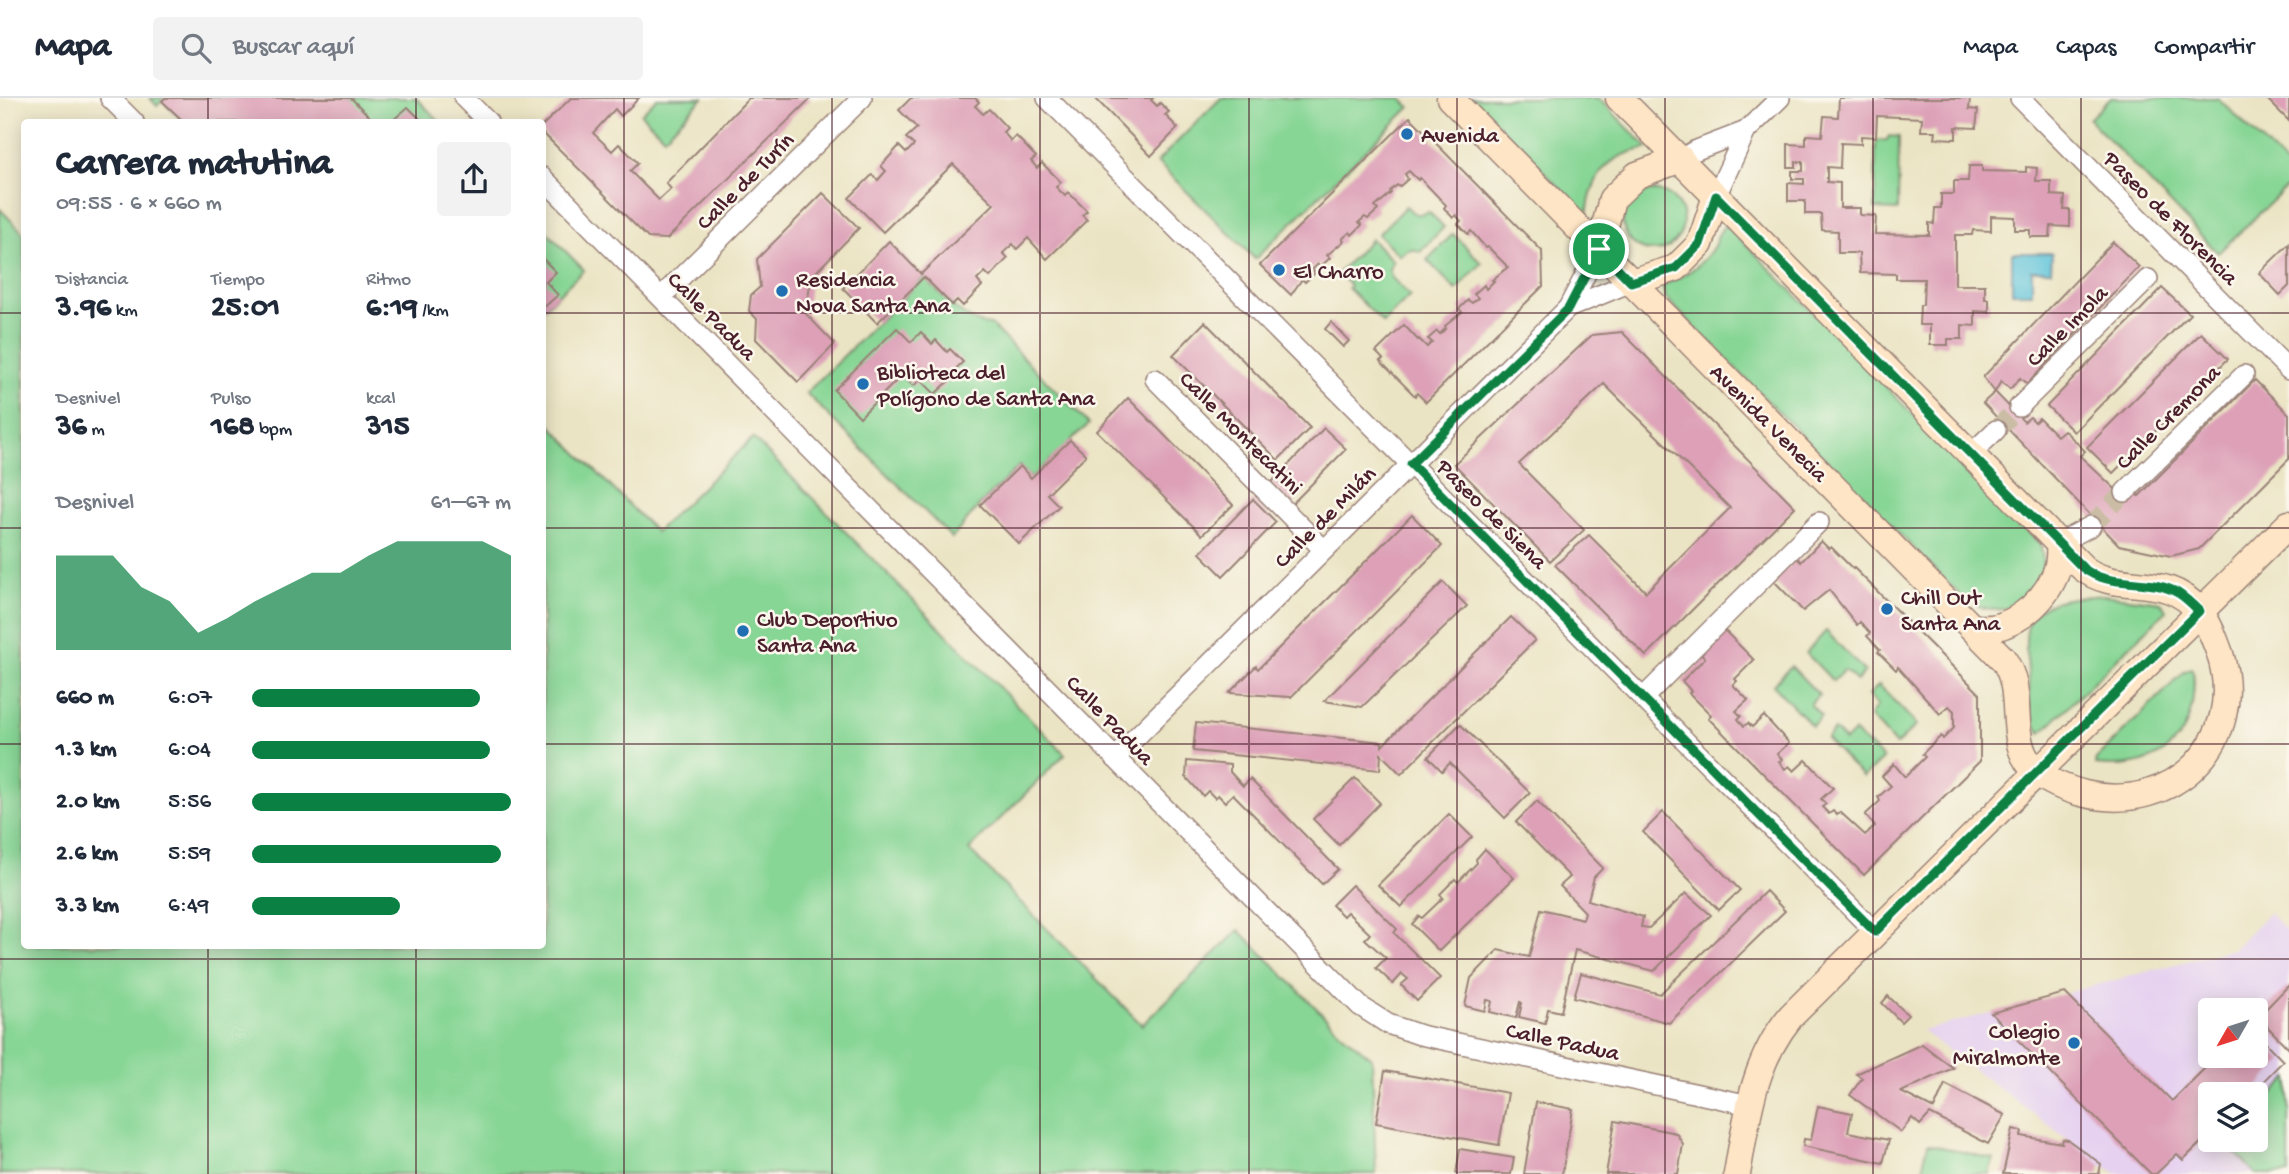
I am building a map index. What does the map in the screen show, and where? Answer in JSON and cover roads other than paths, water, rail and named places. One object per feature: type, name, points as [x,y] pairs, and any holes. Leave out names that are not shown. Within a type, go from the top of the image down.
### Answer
[{"type":"street","points":[[110,98],[131,119]]},
{"type":"street","points":[[464,98],[485,119]]},
{"type":"street","name":"Calle de Turín","points":[[661,297],[862,98]]},
{"type":"street","name":"Paseo de Siena","points":[[1047,98],[1875,932]]},
{"type":"street","name":"Avenida Venecia","points":[[1450,98],[2003,659],[2011,672],[2015,687],[2020,747],[2027,762],[2037,772]]},
{"type":"street","points":[[1619,98],[2090,573],[2107,580],[2164,587],[2177,593],[2199,611],[2217,645],[2226,685],[2221,726],[2199,763],[2182,778],[2161,790],[2138,797],[2117,799],[2065,788],[2037,772]]},
{"type":"street","points":[[1631,282],[1676,268],[1700,244],[1716,196],[1746,131],[1780,98]]},
{"type":"street","name":"Paseo de Florencia","points":[[2020,98],[2289,370]]},
{"type":"street","points":[[1599,249],[1612,199],[1637,175],[1746,131]]},
{"type":"street","name":"Calle Padua","points":[[546,181],[1360,1006],[1388,1024],[1420,1035],[1750,1105]]},
{"type":"street","name":"Calle de Milán","points":[[1115,758],[1568,309],[1599,249]]},
{"type":"street","name":"Calle Imola","points":[[2019,407],[2148,279]]},
{"type":"street","name":"Calle de Milán","points":[[1568,309],[1631,282]]},
{"type":"street","name":"Calle Cremona","points":[[2125,492],[2244,374]]},
{"type":"street","name":"Calle Montecatini","points":[[1155,379],[1324,550]]},
{"type":"street","points":[[1971,454],[1996,430]]},
{"type":"street","points":[[1643,698],[1819,522]]},
{"type":"street","points":[[1737,1174],[1759,1069],[1779,1031],[1804,1002],[2289,524]]},
{"type":"street","points":[[2059,543],[2091,526]]},
{"type":"street","points":[[1973,627],[1983,629],[2008,624],[2034,605],[2055,575],[2059,543]]},
{"type":"water","points":[[2012,253],[2052,253],[2051,270],[2032,270],[2032,293],[2012,293]]},
{"type":"tunnel","points":[[1996,430],[2019,407]]},
{"type":"tunnel","points":[[2091,526],[2125,492]]},
{"type":"place","name":"Avenida","points":[[1407,134]]},
{"type":"place","name":"El Charro","points":[[1279,270]]},
{"type":"place","name":"Residencia Nova Santa Ana","points":[[782,291]]},
{"type":"place","name":"Biblioteca del Polígono de Santa Ana","points":[[863,384]]},
{"type":"place","name":"Chill Out Santa Ana","points":[[1887,609]]},
{"type":"place","name":"Club Deportivo Santa Ana","points":[[743,631]]},
{"type":"place","name":"Colegio Miralmonte","points":[[2074,1043]]}]
